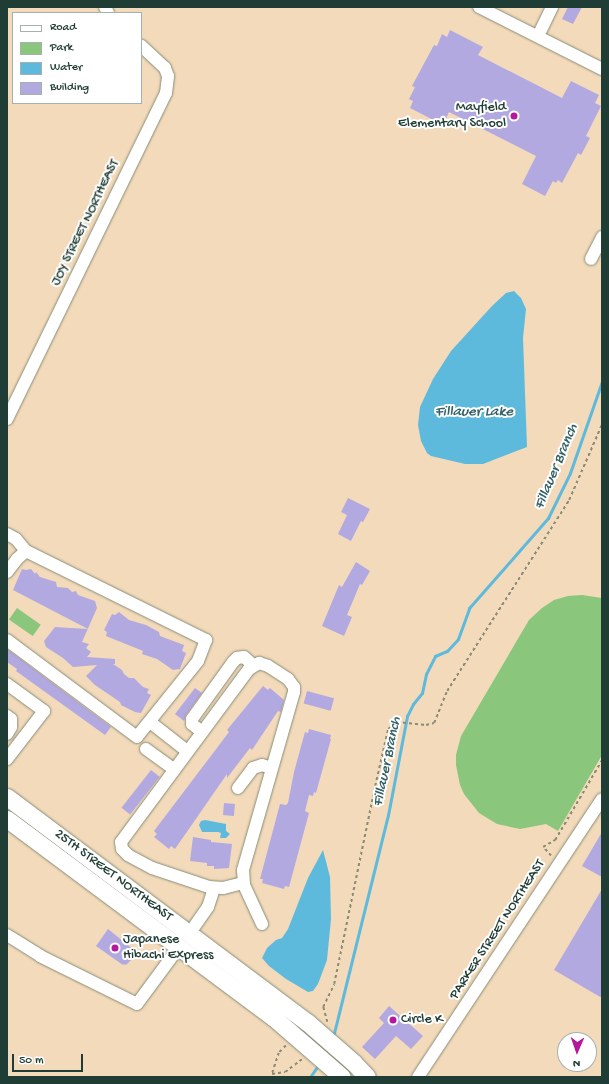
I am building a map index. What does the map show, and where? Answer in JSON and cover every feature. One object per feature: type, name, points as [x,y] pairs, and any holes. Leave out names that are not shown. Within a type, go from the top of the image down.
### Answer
[{"type":"highway","name":"25TH STREET NORTHEAST","points":[[7,797],[184,941],[342,1077]]},
{"type":"highway","name":"25TH STREET NORTHEAST","points":[[7,819],[184,941],[307,1022],[354,1063],[367,1077]]},
{"type":"street","points":[[479,7],[602,69]]},
{"type":"street","points":[[538,36],[552,7]]},
{"type":"street","name":"JOY STREET NORTHEAST","points":[[7,420],[166,93],[168,76],[166,68],[142,47]]},
{"type":"street","points":[[591,259],[602,237]]},
{"type":"street","points":[[7,534],[16,539],[26,551],[206,640],[198,660],[137,737],[7,640]]},
{"type":"street","points":[[7,572],[26,551]]},
{"type":"street","points":[[243,883],[223,888],[214,888],[145,866],[128,855],[122,849],[121,842],[202,732],[192,724],[192,719],[237,658],[244,657],[253,665],[259,663],[268,666],[288,679],[294,687],[293,698],[246,856],[242,878],[262,924]]},
{"type":"street","points":[[7,684],[44,712],[7,759]]},
{"type":"street","points":[[7,716],[10,719],[11,727],[7,734]]},
{"type":"street","points":[[150,722],[187,751]]},
{"type":"street","points":[[146,749],[174,769]]},
{"type":"street","points":[[238,788],[254,768],[262,765],[272,768]]},
{"type":"street","name":"PARKER STREET NORTHEAST","points":[[418,1077],[602,799]]},
{"type":"street","points":[[7,935],[40,956],[137,1004],[208,907],[214,888]]},
{"type":"path","points":[[327,1023],[324,1007],[334,984],[386,735],[391,726],[397,722],[426,725],[434,723],[447,691],[569,500],[602,424]]},
{"type":"path","points":[[554,854],[551,857],[543,847],[551,843],[558,835],[602,760]]},
{"type":"path","points":[[296,1036],[279,1053],[272,1074],[285,1072],[305,1056]]},
{"type":"green space","points":[[582,595],[602,598],[602,755],[558,831],[546,824],[520,829],[497,824],[479,813],[464,794],[460,785],[456,765],[456,755],[461,736],[529,620],[542,608],[554,600],[568,596]]},
{"type":"green space","points":[[17,608],[41,625],[33,636],[9,619]]},
{"type":"water","name":"Fillauer Lake","points":[[514,291],[521,298],[526,309],[523,338],[527,447],[483,464],[465,464],[431,456],[427,453],[421,441],[418,425],[420,407],[433,379],[451,351],[492,306],[506,293]]},
{"type":"water","points":[[205,820],[226,824],[226,831],[230,834],[226,838],[220,838],[221,833],[218,832],[202,832],[199,825],[201,821]]},
{"type":"water","points":[[323,850],[330,877],[331,919],[327,960],[318,984],[313,991],[308,992],[286,979],[269,966],[262,958],[267,948],[276,940],[282,938],[288,929],[308,878]]},
{"type":"building","points":[[568,7],[582,7],[573,24],[562,19]]},
{"type":"building","points":[[450,30],[483,47],[478,55],[562,98],[571,81],[599,95],[595,103],[601,106],[586,136],[590,138],[581,155],[578,153],[562,183],[558,180],[556,183],[553,181],[545,196],[522,184],[536,156],[449,112],[443,125],[410,108],[413,101],[409,99],[415,87],[412,86],[434,45],[437,46],[442,34],[447,37]]},
{"type":"building","points":[[348,498],[370,509],[363,522],[361,521],[351,541],[338,534],[347,515],[341,512]]},
{"type":"building","points":[[356,562],[370,571],[362,585],[360,584],[347,615],[352,617],[344,636],[322,626],[339,585],[342,587]]},
{"type":"building","points":[[22,569],[31,569],[40,577],[56,582],[57,587],[68,588],[72,592],[76,591],[78,595],[95,601],[97,608],[88,629],[13,590]]},
{"type":"building","points":[[119,612],[129,620],[146,625],[159,632],[160,636],[184,645],[182,651],[186,653],[180,669],[173,670],[157,659],[142,654],[143,651],[106,636],[107,632],[104,630],[112,614],[115,615]]},
{"type":"building","points":[[55,627],[88,629],[82,642],[89,644],[86,648],[91,652],[87,657],[115,659],[115,664],[113,664],[122,670],[124,674],[129,678],[134,678],[143,687],[149,689],[147,693],[151,695],[141,713],[135,712],[121,705],[120,702],[95,685],[86,676],[97,665],[73,667],[63,658],[46,647],[44,641]]},
{"type":"building","points":[[7,649],[111,727],[105,735],[16,671],[17,669],[7,662]]},
{"type":"building","points":[[263,686],[268,690],[270,688],[284,700],[281,712],[278,711],[252,750],[250,748],[227,778],[227,774],[175,849],[171,846],[169,849],[154,837],[157,834],[154,831],[229,732],[227,730]]},
{"type":"building","points":[[195,688],[202,693],[186,715],[184,721],[175,714]]},
{"type":"building","points":[[307,691],[334,698],[331,711],[304,704]]},
{"type":"building","points":[[309,729],[331,735],[331,739],[316,793],[314,792],[313,796],[309,795],[305,811],[309,813],[289,887],[285,886],[284,889],[262,883],[263,879],[260,879],[280,804],[286,805],[288,803],[294,772],[305,732],[308,733]]},
{"type":"building","points":[[151,770],[160,777],[130,815],[121,808]]},
{"type":"building","points":[[224,803],[235,804],[234,816],[223,815]]},
{"type":"building","points":[[602,832],[602,877],[582,866]]},
{"type":"building","points":[[193,837],[211,840],[211,842],[232,844],[229,868],[214,869],[214,866],[207,866],[207,863],[190,861]]},
{"type":"building","points":[[602,889],[602,998],[554,970]]},
{"type":"building","name":"Japanese Hibachi Express","points":[[108,929],[134,950],[129,957],[132,959],[126,965],[123,965],[96,946]]},
{"type":"building","name":"Circle K","points":[[389,1006],[423,1036],[411,1049],[396,1036],[375,1059],[362,1047],[384,1023],[379,1018]]},
{"type":"waterway","name":"Fillauer Branch","points":[[334,1033],[388,815],[407,716],[413,704],[422,693],[426,674],[435,656],[447,651],[458,639],[469,608],[548,518],[570,473],[602,381]]},
{"type":"waterway","name":"Fillauer Branch","points":[[310,1077],[317,1067]]},
{"type":"place","name":"Mayfield Elementary School","points":[[514,116]]},
{"type":"place","name":"Japanese Hibachi Express","points":[[115,948]]},
{"type":"place","name":"Circle K","points":[[393,1020]]}]
